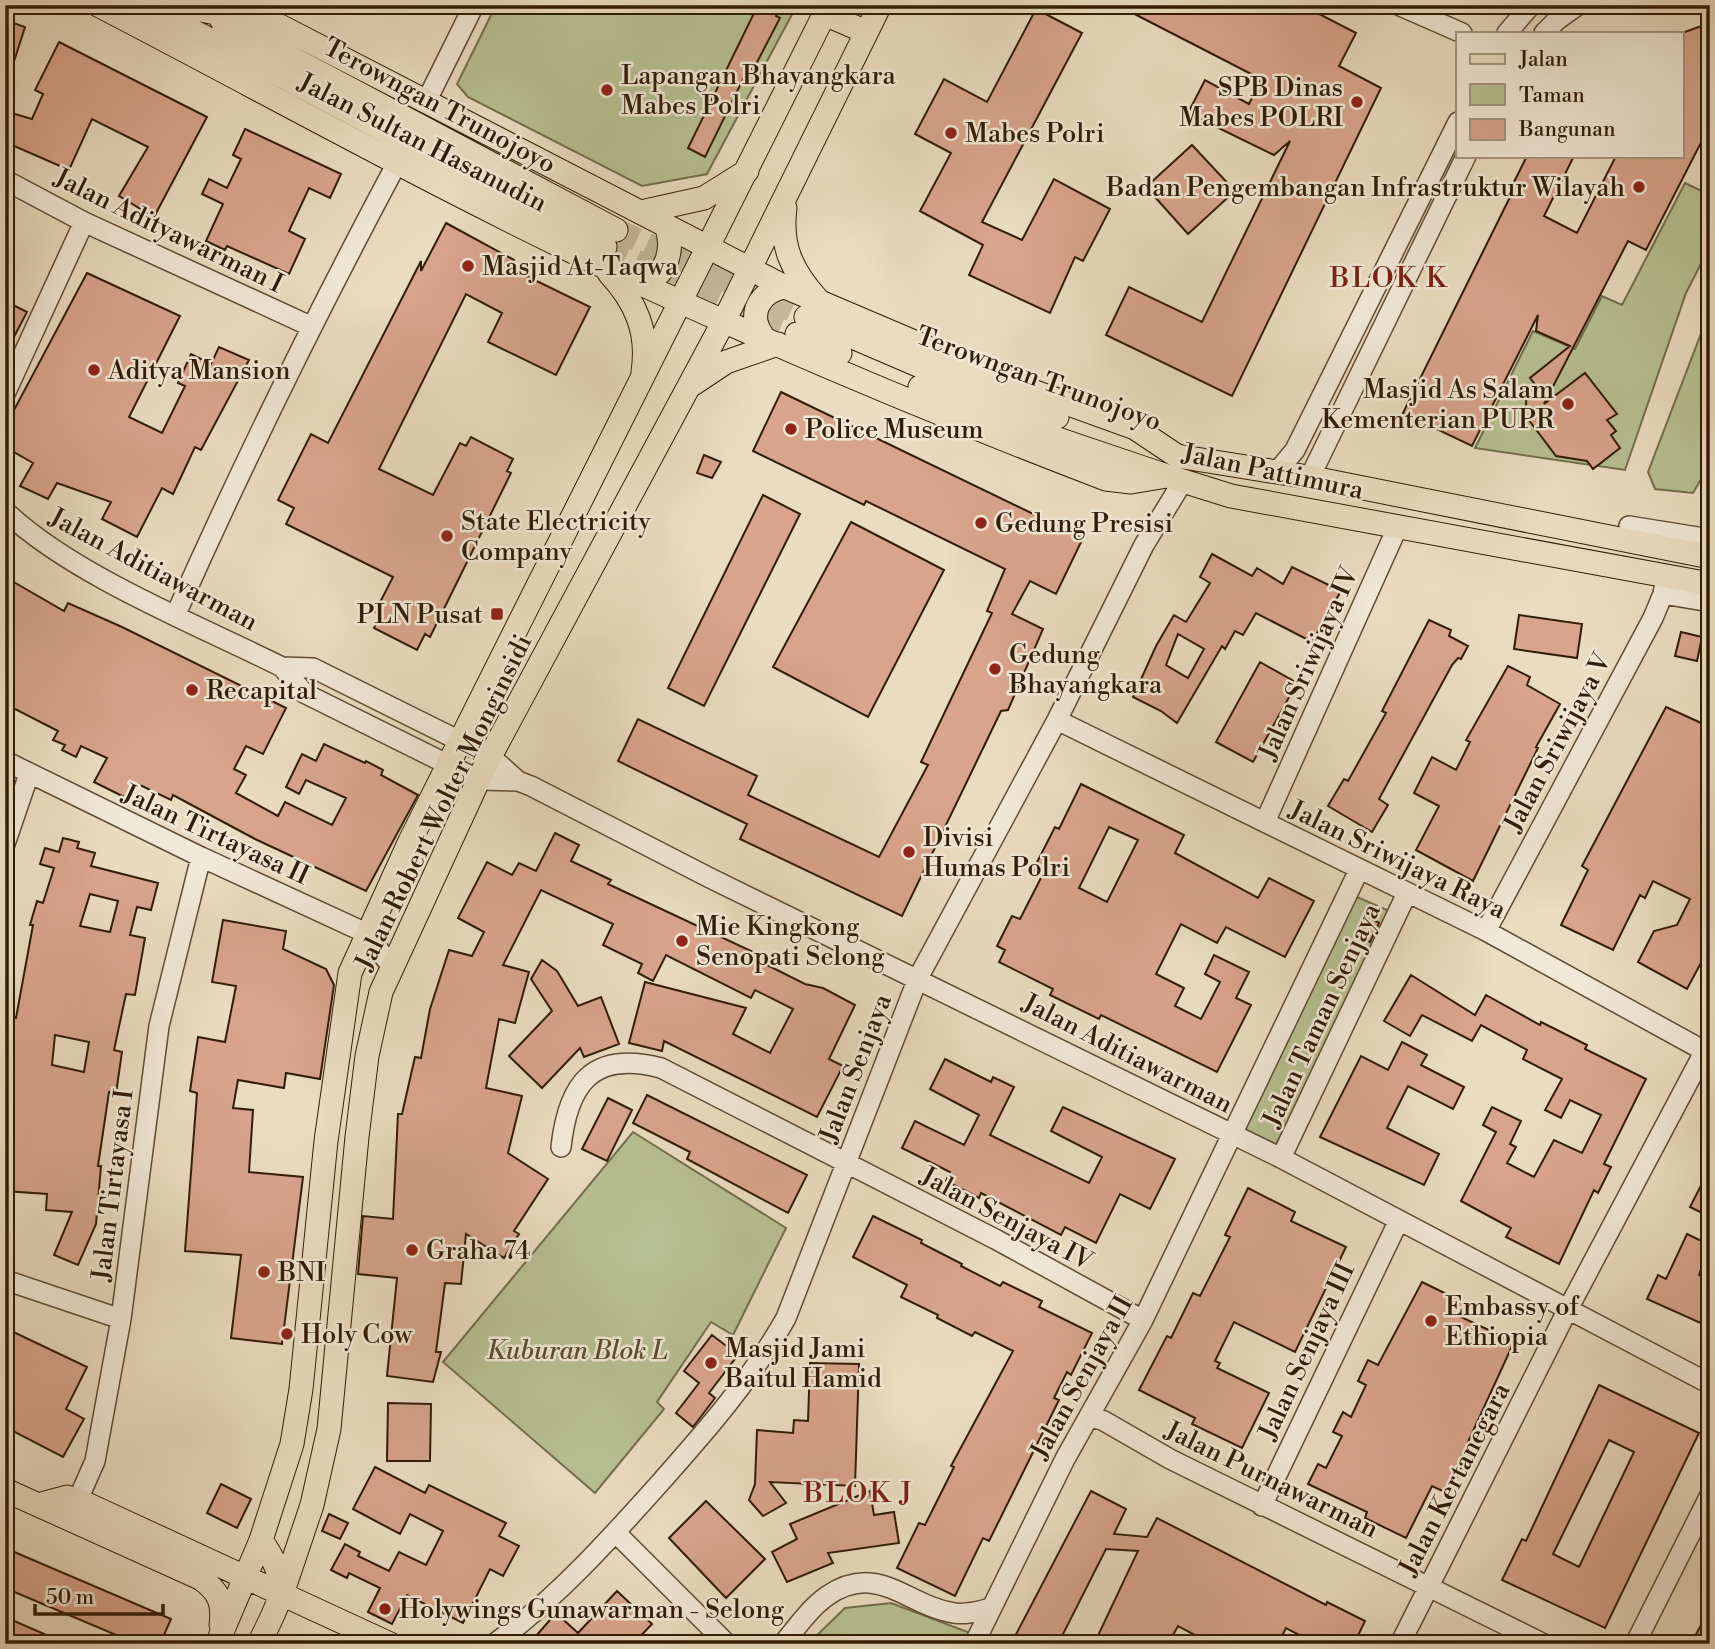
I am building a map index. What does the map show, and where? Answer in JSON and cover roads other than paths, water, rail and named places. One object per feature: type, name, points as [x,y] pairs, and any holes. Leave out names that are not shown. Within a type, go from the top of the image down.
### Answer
[{"type":"main road","name":"Jalan Sultan Hasanudin","points":[[98,5],[397,163],[606,246],[640,283],[725,319]]},
{"type":"main road","points":[[141,5],[194,15]]},
{"type":"main road","name":"Jalan Robert Wolter Monginsidi","points":[[259,1644],[282,1594],[312,1505],[329,1429],[357,1137],[367,1056],[381,992],[490,756],[725,319],[880,5]]},
{"type":"main road","points":[[827,10],[866,32]]},
{"type":"main road","name":"Jalan Robert Wolter Monginsidi","points":[[218,1640],[261,1540],[292,1444],[301,1388],[326,1141],[350,973],[366,933],[461,741],[642,385],[681,300],[750,168],[827,10]]},
{"type":"main road","name":"Jalan Sultan Hasanudin","points":[[194,15],[280,26],[750,269]]},
{"type":"main road","name":"Terowngan Trunojoyo","points":[[194,15],[278,74],[606,246]]},
{"type":"main road","name":"Terowngan Trunojoyo","points":[[194,15],[606,246]]},
{"type":"main road","points":[[219,68],[278,74]]},
{"type":"main road","points":[[641,212],[705,198],[750,168]]},
{"type":"main road","points":[[787,194],[783,225],[784,246],[801,281],[793,327]]},
{"type":"main road","points":[[640,283],[653,280],[665,264],[671,249],[667,228]]},
{"type":"main road","points":[[606,246],[631,297],[646,351],[642,385]]},
{"type":"main road","name":"Jalan Pattimura","points":[[750,269],[785,287],[793,327],[965,425],[1106,479],[1131,482],[1176,471],[1277,472],[1710,557]]},
{"type":"main road","points":[[785,287],[765,294],[757,305],[754,318],[793,327]]},
{"type":"main road","name":"Jalan Pattimura","points":[[725,319],[793,327],[1013,384],[1135,428],[1176,471],[1231,496],[1398,526],[1664,585],[1710,584]]},
{"type":"main road","points":[[689,387],[726,362],[793,327]]},
{"type":"main road","points":[[326,1141],[357,1137]]},
{"type":"main road","points":[[5,1490],[41,1504],[67,1497],[74,1509],[214,1587],[222,1606],[218,1640]]},
{"type":"main road","points":[[74,1509],[245,1577],[390,1644]]},
{"type":"main road","points":[[261,1540],[276,1565],[282,1594]]},
{"type":"street","points":[[427,100],[474,5]]},
{"type":"street","points":[[1398,5],[1460,32]]},
{"type":"street","points":[[1508,32],[1531,5]]},
{"type":"street","points":[[1545,32],[1578,5]]},
{"type":"street","points":[[1277,472],[1295,450],[1452,122]]},
{"type":"street","points":[[1310,477],[1465,158]]},
{"type":"street","points":[[176,614],[229,494],[310,326],[397,163]]},
{"type":"street","name":"Jalan Adityawarman I","points":[[5,180],[84,222],[310,326]]},
{"type":"street","points":[[5,394],[84,222]]},
{"type":"street","name":"Jalan Senjaya","points":[[494,1644],[514,1635],[616,1533],[730,1404],[764,1358],[786,1318],[918,978],[1057,720],[1144,545],[1176,471]]},
{"type":"street","name":"Jalan Aditiawarman","points":[[5,511],[50,546],[282,667],[303,693],[479,780],[518,780]]},
{"type":"street","name":"Jalan Sriwijaya IV","points":[[1265,822],[1398,526]]},
{"type":"street","points":[[1629,526],[1710,539]]},
{"type":"street","name":"Jalan Pattimura","points":[[1664,585],[1710,602]]},
{"type":"street","name":"Jalan Sriwijaya V","points":[[1486,931],[1653,618],[1664,585]]},
{"type":"street","name":"Jalan Aditiawarman","points":[[282,667],[313,668],[461,741],[490,756],[518,780],[1281,1158],[1710,1384]]},
{"type":"street","name":"Jalan Sriwijaya Raya","points":[[1057,720],[1486,931],[1708,1049]]},
{"type":"street","name":"Jalan Tirtayasa II","points":[[5,761],[201,857],[366,933],[392,967]]},
{"type":"street","points":[[5,844],[29,774]]},
{"type":"street","name":"Jalan Tirtayasa I","points":[[74,1509],[95,1461],[121,1318],[159,1026],[201,857]]},
{"type":"street","name":"Jalan Taman Senjaya","points":[[1232,1134],[1359,870]]},
{"type":"street","name":"Jalan Taman Senjaya","points":[[1281,1158],[1407,893]]},
{"type":"street","name":"Jalan Kertanegara","points":[[1400,1644],[1567,1311],[1708,1049]]},
{"type":"street","name":"Jalan Senjaya IV","points":[[561,1147],[569,1101],[589,1074],[599,1068],[623,1063],[647,1064],[660,1068],[997,1240],[1143,1320]]},
{"type":"street","name":"Jalan Senjaya II","points":[[974,1644],[1065,1459],[1143,1320],[1232,1134]]},
{"type":"street","name":"Jalan Senjaya III","points":[[1262,1506],[1399,1220]]},
{"type":"street","points":[[5,1280],[121,1318]]},
{"type":"street","name":"Jalan Purnawarman","points":[[1090,1416],[1262,1506],[1544,1644]]},
{"type":"street","points":[[1635,1644],[1710,1495]]},
{"type":"street","points":[[616,1533],[727,1644]]},
{"type":"street","points":[[783,1644],[827,1596],[849,1586],[871,1582],[893,1587],[952,1613],[991,1608]]},
{"type":"tunnel","points":[[616,230],[806,317]]},
{"type":"tunnel","points":[[605,247],[797,334]]},
{"type":"place","name":"Lapangan Bhayangkara Mabes Polri","points":[[607,90]]},
{"type":"place","name":"SPB Dinas Mabes POLRI","points":[[1357,102]]},
{"type":"place","name":"Mabes Polri","points":[[951,133]]},
{"type":"place","name":"Badan Pengembangan Infrastruktur Wilayah","points":[[1639,187]]},
{"type":"place","name":"Masjid At-Taqwa","points":[[468,266]]},
{"type":"place","name":"Aditya Mansion","points":[[94,370]]},
{"type":"place","name":"Masjid As Salam Kementerian PUPR","points":[[1568,404]]},
{"type":"place","name":"Police Museum","points":[[791,429]]},
{"type":"place","name":"Gedung Presisi","points":[[981,523]]},
{"type":"place","name":"State Electricity Company","points":[[447,536]]},
{"type":"place","name":"PLN Pusat","points":[[497,614]]},
{"type":"place","name":"Gedung Bhayangkara","points":[[995,669]]},
{"type":"place","name":"Recapital","points":[[192,690]]},
{"type":"place","name":"Divisi Humas Polri","points":[[909,852]]},
{"type":"place","name":"Mie Kingkong Senopati Selong","points":[[682,941]]},
{"type":"place","name":"Graha 74","points":[[412,1250]]},
{"type":"place","name":"BNI","points":[[264,1272]]},
{"type":"place","name":"Embassy of Ethiopia","points":[[1431,1321]]},
{"type":"place","name":"Holy Cow","points":[[287,1334]]},
{"type":"place","name":"Masjid Jami Baitul Hamid","points":[[711,1363]]},
{"type":"place","name":"Holywings Gunawarman - Selong","points":[[385,1609]]},
{"type":"district","name":"BLOK K","points":[[1389,277]]},
{"type":"district","name":"BLOK J","points":[[859,1492]]},
{"type":"park label","name":"Kuburan Blok L","points":[[577,1350]]}]
